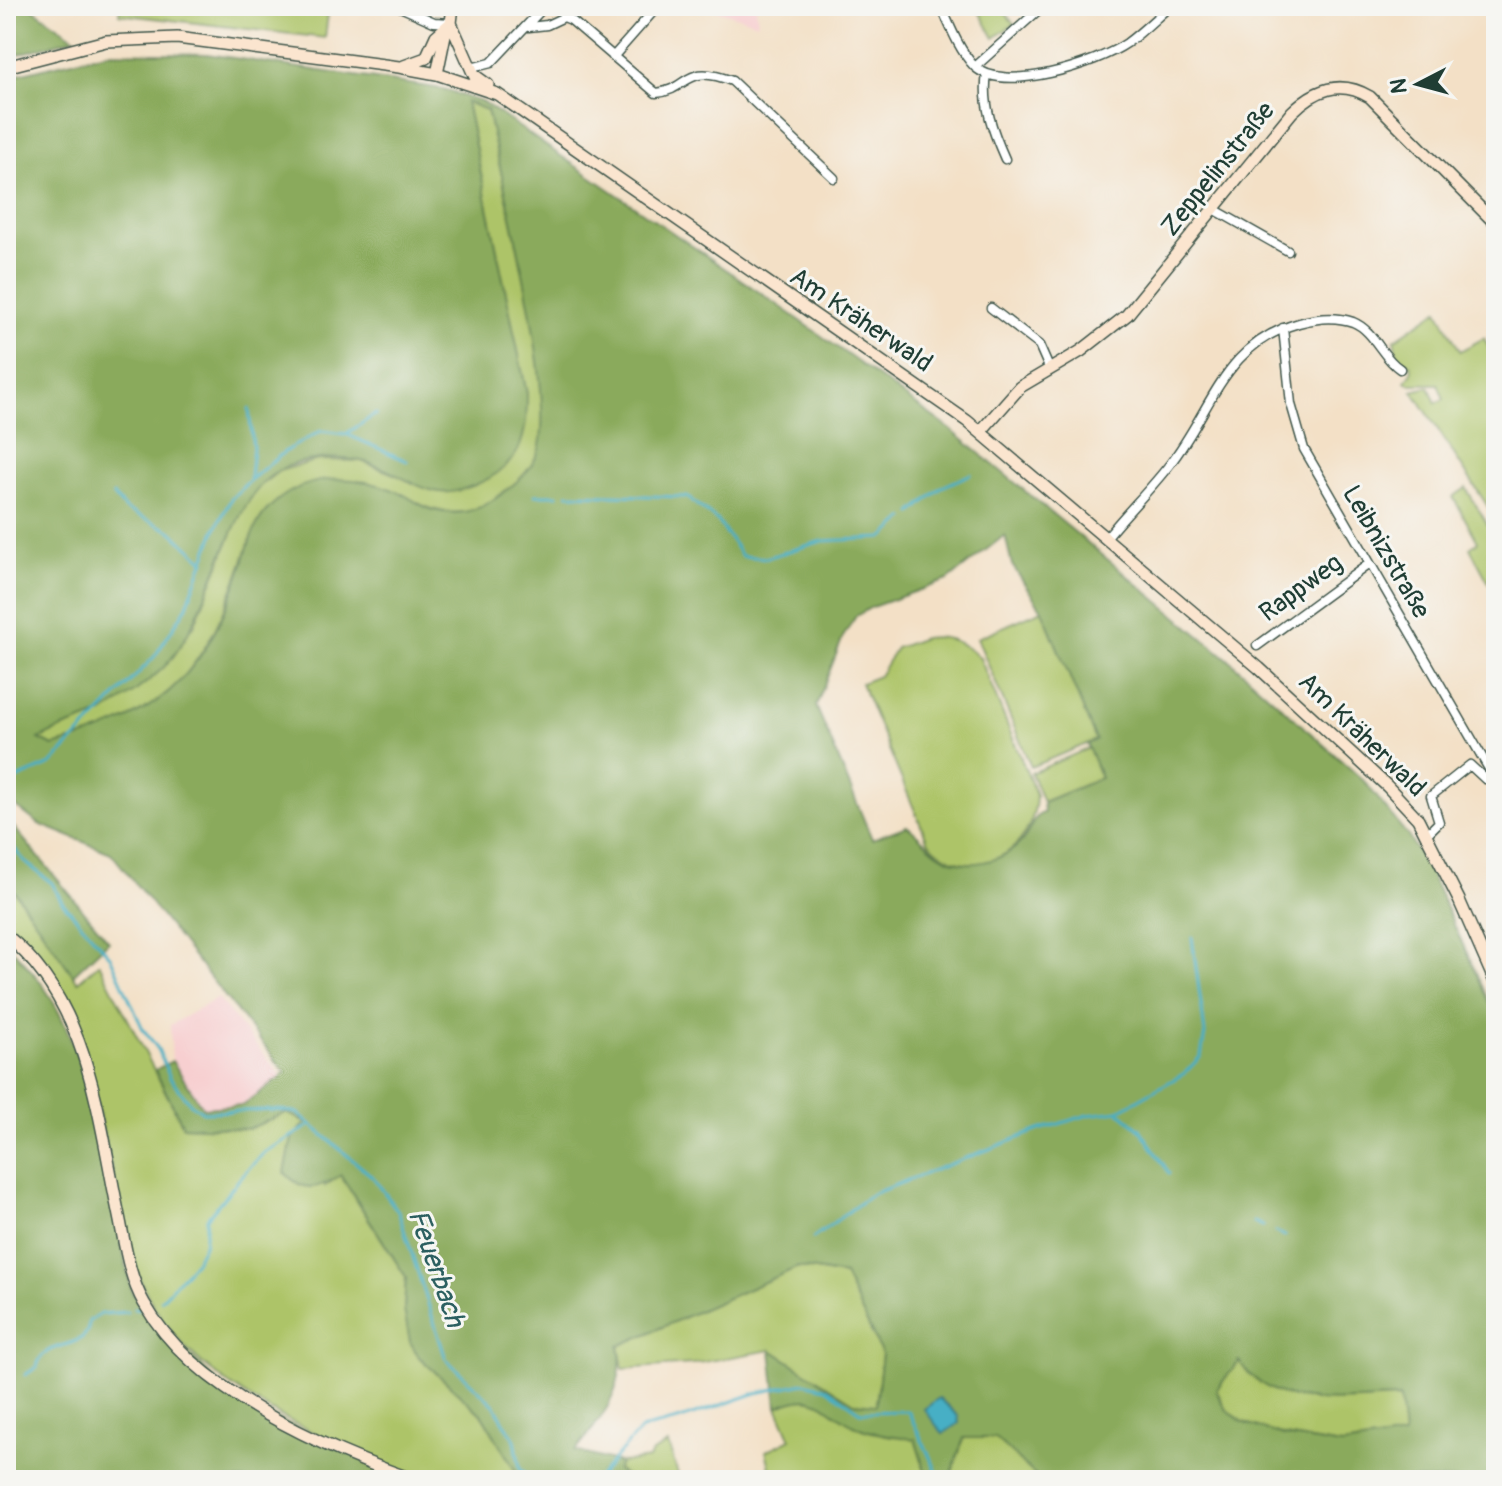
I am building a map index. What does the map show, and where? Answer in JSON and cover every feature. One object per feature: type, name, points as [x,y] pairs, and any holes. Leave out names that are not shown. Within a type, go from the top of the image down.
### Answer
[{"type":"main road","points":[[437,74],[453,6]]},
{"type":"main road","points":[[399,67],[426,58],[436,36],[448,26]]},
{"type":"main road","points":[[448,26],[471,68],[494,93]]},
{"type":"main road","name":"Am Kräherwald","points":[[6,67],[106,41],[165,38],[211,41],[399,67],[437,74],[494,93],[981,431],[1321,724],[1405,803],[1427,834],[1496,984]]},
{"type":"main road","points":[[459,81],[467,78],[471,68]]},
{"type":"main road","name":"Zeppelinstraße","points":[[981,431],[1020,387],[1106,334],[1127,315],[1212,208],[1304,101],[1322,90],[1357,89],[1378,105],[1496,224]]},
{"type":"main road","points":[[6,935],[57,994],[76,1034],[93,1087],[128,1260],[149,1312],[181,1348],[233,1395],[344,1454],[414,1480]]},
{"type":"street","points":[[398,6],[448,26]]},
{"type":"street","points":[[471,68],[491,63],[529,27],[545,6]]},
{"type":"street","points":[[613,57],[658,6]]},
{"type":"street","points":[[941,6],[975,67],[987,74],[1021,76],[1079,66],[1127,43],[1170,6]]},
{"type":"street","points":[[975,67],[1043,6]]},
{"type":"street","points":[[529,27],[547,25],[564,17],[656,93],[697,74],[716,75],[732,81],[834,178]]},
{"type":"street","points":[[987,74],[984,89],[992,130],[1005,159]]},
{"type":"street","points":[[1212,208],[1288,251]]},
{"type":"street","points":[[991,308],[1039,345],[1050,370]]},
{"type":"street","points":[[1106,538],[1171,463],[1236,359],[1255,342],[1283,328],[1316,319],[1349,321],[1367,331],[1391,363],[1400,369]]},
{"type":"street","name":"Leibnizstraße","points":[[1283,328],[1291,404],[1304,449],[1495,781]]},
{"type":"street","name":"Rappweg","points":[[1257,646],[1369,564]]},
{"type":"street","points":[[1427,834],[1439,822],[1431,796],[1470,765],[1485,779],[1495,781]]},
{"type":"shaded area","points":[[703,6],[756,6],[758,23]]},
{"type":"shaded area","points":[[218,998],[282,1077],[243,1105],[203,1108],[172,1061],[170,1025]]},
{"type":"green space","points":[[6,6],[29,6],[75,38],[6,58]]},
{"type":"green space","points":[[120,6],[329,6],[325,38],[119,14]]},
{"type":"green space","points":[[976,6],[1000,6],[1014,24],[994,38]]},
{"type":"green space","points":[[110,52],[207,54],[443,89],[484,103],[794,316],[950,429],[1228,659],[1364,781],[1408,836],[1428,869],[1496,1016],[1496,1480],[1041,1480],[995,1438],[964,1438],[949,1480],[928,1480],[915,1439],[860,1428],[814,1400],[792,1401],[777,1407],[771,1350],[854,1403],[876,1405],[882,1354],[844,1275],[798,1267],[619,1346],[619,1376],[610,1403],[575,1451],[620,1463],[617,1470],[630,1480],[521,1480],[482,1415],[419,1357],[410,1342],[404,1310],[406,1277],[341,1175],[325,1184],[305,1187],[285,1173],[292,1138],[307,1122],[286,1113],[248,1129],[183,1126],[155,1070],[172,1061],[203,1108],[243,1105],[286,1073],[111,853],[39,824],[6,799],[6,77]],"holes":[[[466,102],[487,110],[526,288],[541,389],[542,428],[537,455],[529,468],[489,503],[459,513],[433,510],[396,491],[362,481],[328,480],[296,489],[261,517],[223,616],[207,645],[169,691],[120,723],[89,735],[53,746],[39,739],[108,710],[168,663],[197,615],[246,506],[260,486],[278,471],[308,461],[351,459],[371,463],[434,491],[460,490],[490,478],[512,460],[523,438],[527,394]],[[1005,535],[1012,565],[1042,610],[1096,740],[1087,744],[1101,778],[1043,802],[1044,812],[1036,818],[1025,837],[1005,854],[984,862],[951,860],[932,849],[907,826],[872,839],[816,706],[843,637],[856,616],[872,607],[948,580]],[[1239,1361],[1254,1378],[1271,1389],[1291,1396],[1335,1401],[1400,1398],[1404,1436],[1342,1445],[1284,1436],[1243,1422],[1227,1410],[1216,1390]],[[939,1398],[958,1416],[943,1434],[925,1409]]]},
{"type":"green space","points":[[466,102],[487,110],[526,287],[541,387],[543,426],[534,462],[524,475],[491,501],[468,511],[433,509],[400,493],[250,540],[218,622],[188,672],[168,694],[145,712],[102,732],[53,746],[38,738],[104,712],[194,626],[241,511],[256,489],[279,471],[319,460],[361,461],[396,475],[527,394]]},
{"type":"green space","points":[[1438,310],[1460,351],[1484,338],[1496,361],[1496,519],[1413,391],[1429,387],[1436,403],[1444,399],[1438,384],[1409,384],[1406,381],[1412,372],[1411,365],[1398,359],[1394,340]]},
{"type":"green space","points":[[1466,488],[1496,539],[1496,596],[1470,548],[1478,542],[1453,497]]},
{"type":"green space","points":[[1042,610],[1096,740],[1031,767],[977,638]]},
{"type":"green space","points":[[924,638],[954,641],[980,658],[1036,795],[1033,816],[1025,834],[997,858],[980,863],[962,862],[945,856],[928,842],[861,683],[879,676],[896,648]]},
{"type":"green space","points":[[1089,748],[1101,778],[1043,802],[1031,773]]},
{"type":"green space","points":[[6,818],[109,941],[73,975],[6,879]]},
{"type":"green space","points":[[6,879],[78,982],[99,963],[183,1126],[248,1129],[286,1113],[308,1123],[325,1186],[340,1175],[406,1277],[404,1310],[419,1357],[482,1415],[521,1480],[429,1480],[344,1447],[247,1396],[190,1352],[166,1325],[147,1294],[133,1260],[81,1038],[57,984],[6,931]]},
{"type":"green space","points":[[6,943],[46,990],[63,1020],[77,1056],[100,1136],[132,1292],[146,1312],[232,1397],[405,1480],[6,1480],[6,1382],[12,1383],[10,1362],[6,1362]]},
{"type":"green space","points":[[798,1267],[844,1275],[882,1354],[876,1406],[854,1403],[771,1350],[693,1364],[623,1369],[619,1346]]},
{"type":"green space","points":[[1239,1361],[1253,1377],[1270,1388],[1290,1395],[1335,1400],[1401,1398],[1404,1436],[1342,1445],[1284,1436],[1243,1422],[1227,1410],[1216,1390]]},
{"type":"green space","points":[[798,1397],[825,1403],[860,1428],[915,1439],[928,1480],[773,1480],[766,1451],[791,1439],[777,1407]]},
{"type":"green space","points":[[964,1438],[995,1438],[1041,1480],[949,1480]]},
{"type":"green space","points":[[668,1444],[680,1480],[630,1480],[617,1469],[620,1463],[649,1459],[652,1452]]},
{"type":"water","points":[[939,1398],[958,1416],[959,1423],[943,1434],[924,1409]]},
{"type":"waterway","points":[[249,409],[253,448],[250,477]]},
{"type":"waterway","points":[[346,434],[376,414]]},
{"type":"waterway","points":[[6,783],[51,764],[155,656],[186,608],[216,528],[231,499],[287,450],[321,431],[346,434],[407,461]]},
{"type":"waterway","points":[[912,513],[942,487],[971,474]]},
{"type":"waterway","points":[[568,494],[687,497],[717,520],[742,556],[766,558],[822,541],[883,538],[905,518]]},
{"type":"waterway","points":[[113,495],[125,509],[171,531],[205,562]]},
{"type":"waterway","points":[[535,495],[557,495]]},
{"type":"waterway","name":"Feuerbach","points":[[6,838],[26,863],[52,883],[62,902],[110,956],[143,1029],[158,1049],[170,1078],[191,1104],[203,1112],[279,1110],[297,1113],[373,1177],[398,1211],[446,1359],[494,1405],[515,1440],[520,1469],[532,1479],[550,1478]]},
{"type":"waterway","points":[[813,1238],[872,1194],[1039,1130],[1088,1115],[1118,1111],[1185,1073],[1201,1056],[1205,1033],[1192,938]]},
{"type":"waterway","points":[[1119,1112],[1140,1129],[1169,1173]]},
{"type":"waterway","points":[[161,1300],[195,1262],[204,1245],[207,1218],[246,1171],[265,1152],[311,1125]]},
{"type":"waterway","points":[[1254,1222],[1263,1226]]},
{"type":"waterway","points":[[1276,1232],[1285,1236]]},
{"type":"waterway","points":[[134,1309],[140,1308]]},
{"type":"waterway","points":[[25,1375],[37,1367],[48,1351],[82,1338],[89,1321],[101,1314],[127,1312]]},
{"type":"waterway","points":[[596,1480],[641,1429],[678,1420],[756,1393],[804,1383],[826,1388],[861,1412],[908,1411],[941,1480]]}]
